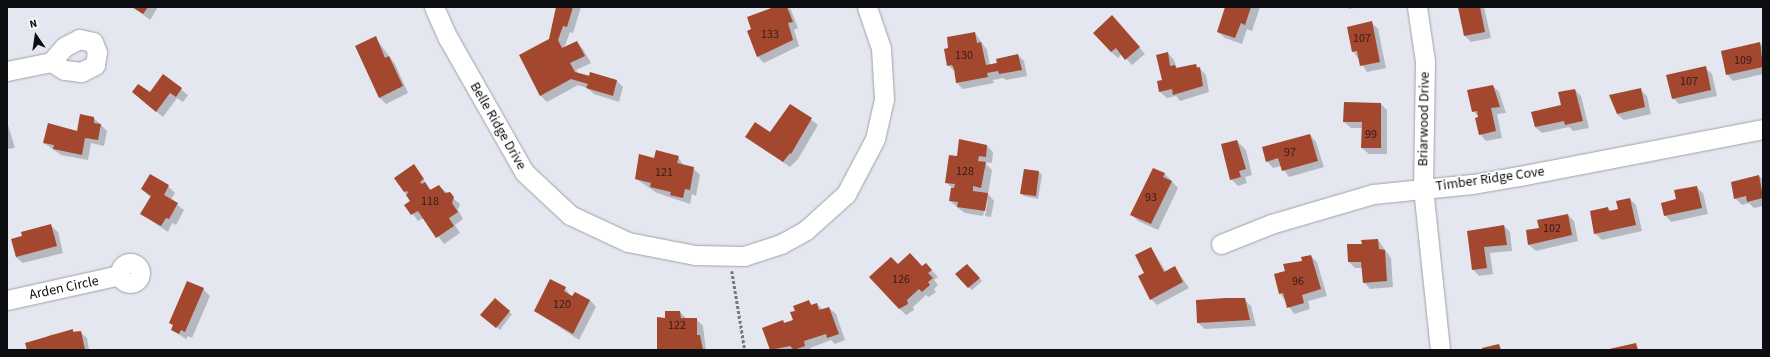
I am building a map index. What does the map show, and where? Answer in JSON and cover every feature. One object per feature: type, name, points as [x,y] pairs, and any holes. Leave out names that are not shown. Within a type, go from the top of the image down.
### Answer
[{"type":"street","name":"Belle Ridge Drive","points":[[434,7],[448,38],[524,172],[570,216],[628,242],[695,255],[744,256],[781,244],[806,230],[846,194],[875,138],[884,99],[881,48],[867,7]]},
{"type":"street","name":"Briarwood Drive","points":[[1417,7],[1425,62],[1423,188],[1440,350]]},
{"type":"street","points":[[7,71],[51,62]]},
{"type":"street","name":"Timber Ridge Cove","points":[[1221,244],[1271,224],[1373,194],[1520,176],[1763,129]]},
{"type":"street","name":"Arden Circle","points":[[7,300],[120,275]]},
{"type":"path","points":[[732,268],[746,350]]},
{"type":"building","points":[[132,7],[148,7],[143,14]]},
{"type":"building","points":[[556,7],[573,7],[567,27],[563,26],[558,40],[562,48],[577,41],[585,56],[570,63],[575,72],[589,76],[590,72],[617,80],[613,96],[586,88],[588,84],[571,79],[540,96],[519,55],[549,39]]},
{"type":"building","points":[[774,7],[787,7],[793,22],[788,23],[793,40],[757,57],[747,31],[751,29],[747,17]]},
{"type":"building","points":[[1225,7],[1251,7],[1245,25],[1241,23],[1235,38],[1217,32]]},
{"type":"building","points":[[1458,7],[1480,7],[1485,32],[1464,36]]},
{"type":"building","points":[[1112,15],[1140,47],[1125,60],[1116,48],[1111,52],[1093,33]]},
{"type":"building","points":[[1372,21],[1380,62],[1360,66],[1357,51],[1352,52],[1347,27]]},
{"type":"building","points":[[975,32],[977,43],[981,42],[986,65],[997,63],[996,59],[1018,54],[1022,70],[999,74],[998,71],[987,73],[988,77],[956,83],[952,65],[947,66],[944,49],[948,48],[947,37]]},
{"type":"building","points":[[376,36],[385,58],[389,56],[403,86],[379,98],[355,46]]},
{"type":"building","points":[[1760,42],[1763,67],[1726,75],[1721,51]]},
{"type":"building","points":[[1168,52],[1170,66],[1175,65],[1176,68],[1196,64],[1197,68],[1200,67],[1203,86],[1173,95],[1172,89],[1159,92],[1157,81],[1162,80],[1156,55]]},
{"type":"building","points":[[1706,66],[1711,90],[1672,99],[1666,75]]},
{"type":"building","points":[[163,74],[182,88],[176,97],[170,93],[156,112],[132,92],[138,84],[150,92]]},
{"type":"building","points":[[1493,85],[1500,107],[1491,108],[1496,131],[1479,135],[1475,118],[1478,117],[1477,111],[1472,112],[1467,90]]},
{"type":"building","points":[[1641,88],[1645,107],[1617,114],[1609,95]]},
{"type":"building","points":[[1575,89],[1583,121],[1565,125],[1564,121],[1535,127],[1531,112],[1561,105],[1558,92]]},
{"type":"building","points":[[1344,102],[1381,103],[1381,148],[1361,148],[1362,122],[1343,122]]},
{"type":"building","points":[[790,104],[812,118],[791,154],[790,153],[783,162],[745,137],[755,122],[770,132]]},
{"type":"building","points":[[80,114],[94,117],[94,123],[101,124],[98,140],[85,138],[82,155],[53,149],[54,145],[43,143],[48,123],[77,131]]},
{"type":"building","points":[[1310,134],[1318,161],[1282,171],[1278,158],[1266,162],[1262,147]]},
{"type":"building","points":[[959,139],[987,145],[986,157],[979,156],[978,161],[986,162],[981,188],[973,186],[973,191],[988,193],[985,211],[957,207],[958,202],[949,201],[951,188],[954,188],[955,184],[945,183],[949,155],[957,156]]},
{"type":"building","points":[[1237,140],[1246,169],[1239,171],[1241,177],[1230,180],[1221,144]]},
{"type":"building","points":[[656,150],[679,156],[677,163],[694,167],[690,190],[685,189],[683,198],[670,195],[671,192],[650,187],[651,183],[635,179],[639,154],[654,158]]},
{"type":"building","points":[[414,164],[424,179],[420,182],[422,184],[425,182],[430,190],[439,185],[445,193],[450,192],[454,197],[452,203],[458,212],[449,218],[454,226],[436,238],[418,211],[411,215],[404,205],[410,201],[406,195],[408,193],[407,191],[404,192],[394,178]]},
{"type":"building","points":[[1153,168],[1165,173],[1163,177],[1172,181],[1151,224],[1130,215]]},
{"type":"building","points":[[1024,169],[1039,171],[1036,196],[1020,194]]},
{"type":"building","points":[[150,174],[169,185],[164,195],[178,203],[169,219],[166,218],[161,226],[140,214],[151,196],[141,189]]},
{"type":"building","points":[[1759,175],[1763,198],[1747,202],[1746,196],[1734,199],[1731,182]]},
{"type":"building","points":[[1697,186],[1702,208],[1664,216],[1661,203],[1676,199],[1674,190]]},
{"type":"building","points":[[1630,198],[1636,225],[1594,234],[1590,211],[1608,207],[1609,211],[1618,209],[1616,201]]},
{"type":"building","points":[[1568,214],[1572,235],[1528,245],[1526,230],[1539,228],[1537,220]]},
{"type":"building","points":[[51,224],[57,246],[16,257],[11,239],[22,236],[21,232]]},
{"type":"building","points":[[1504,225],[1507,245],[1484,247],[1487,268],[1472,270],[1467,231]]},
{"type":"building","points":[[1378,239],[1379,249],[1385,250],[1387,281],[1363,283],[1361,262],[1348,262],[1347,244],[1362,244],[1361,240]]},
{"type":"building","points":[[1151,247],[1164,272],[1175,266],[1183,282],[1150,300],[1138,276],[1144,273],[1135,255]]},
{"type":"building","points":[[910,253],[922,266],[926,263],[932,270],[928,273],[933,278],[928,282],[930,285],[922,292],[919,289],[907,300],[908,304],[899,309],[869,277],[891,257],[898,264]]},
{"type":"building","points":[[1311,255],[1321,289],[1302,295],[1304,303],[1287,308],[1283,293],[1279,294],[1274,274],[1285,271],[1283,264],[1302,261],[1301,257]]},
{"type":"building","points":[[967,264],[980,278],[968,288],[955,274]]},
{"type":"building","points":[[550,279],[566,287],[564,291],[572,296],[575,292],[590,300],[573,334],[534,311]]},
{"type":"building","points":[[187,281],[204,288],[185,332],[181,330],[179,334],[171,330],[173,325],[169,323]]},
{"type":"building","points":[[495,298],[510,311],[496,328],[480,315]]},
{"type":"building","points":[[1245,298],[1250,320],[1197,323],[1196,300]]},
{"type":"building","points":[[809,300],[811,305],[817,303],[819,310],[829,307],[839,334],[827,338],[826,334],[804,341],[805,346],[794,350],[790,346],[770,350],[762,328],[783,320],[784,323],[793,320],[790,312],[795,311],[793,306]]},
{"type":"building","points":[[665,311],[680,311],[681,318],[697,318],[697,335],[700,335],[703,350],[657,349],[657,317],[665,318]]},
{"type":"building","points":[[73,329],[73,332],[81,331],[85,350],[27,350],[25,343]]},
{"type":"building","points":[[1636,343],[1638,350],[1609,350],[1609,349]]},
{"type":"building","points":[[1499,344],[1501,350],[1482,350],[1482,348]]}]
